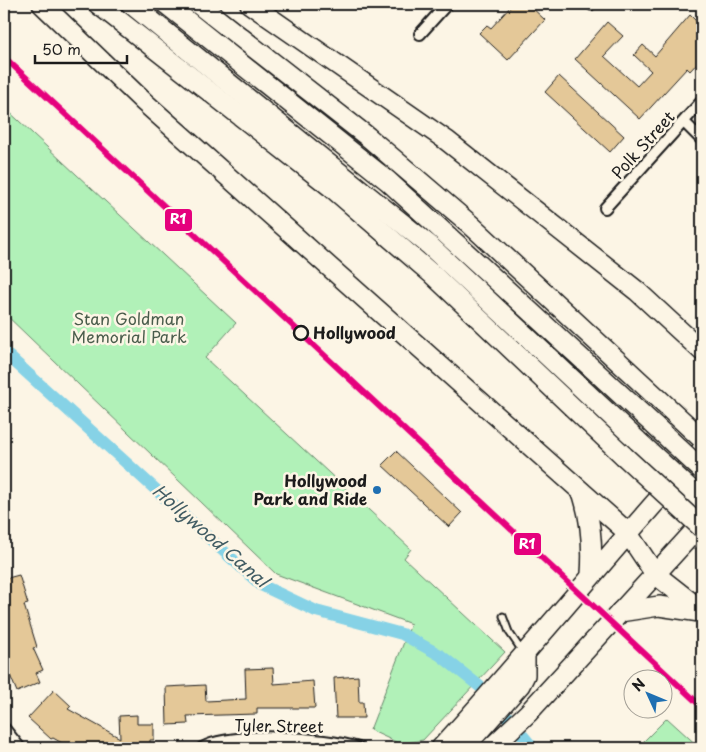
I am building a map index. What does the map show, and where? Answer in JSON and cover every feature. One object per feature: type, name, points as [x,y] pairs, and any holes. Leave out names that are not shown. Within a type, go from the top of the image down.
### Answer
[{"type":"highway","points":[[42,4],[144,102],[583,495],[627,532],[655,574],[702,612]]},
{"type":"highway","points":[[98,4],[330,187],[433,274],[702,528]]},
{"type":"highway","points":[[131,4],[429,245],[702,500]]},
{"type":"highway","points":[[166,4],[388,181],[702,470]]},
{"type":"highway","points":[[198,4],[368,137],[471,226],[702,439]]},
{"type":"highway","points":[[250,4],[446,140],[637,291],[702,351]]},
{"type":"highway","points":[[464,748],[525,655],[627,532],[702,450]]},
{"type":"highway","points":[[583,495],[593,548],[591,574]]},
{"type":"highway","points":[[491,748],[528,713],[702,523]]},
{"type":"highway","points":[[620,612],[659,606],[679,607],[702,612]]},
{"type":"highway","points":[[441,748],[494,702]]},
{"type":"street","points":[[420,34],[448,4]]},
{"type":"street","name":"Polk Street","points":[[605,208],[702,102]]},
{"type":"street","points":[[684,122],[702,140]]},
{"type":"street","points":[[4,728],[20,748]]},
{"type":"street","name":"Tyler Street","points":[[202,748],[212,742],[237,739],[321,740],[358,748]]},
{"type":"lane","points":[[503,616],[509,632],[525,655]]},
{"type":"lane","points":[[313,748],[321,740]]},
{"type":"green space","name":"Stan Goldman Memorial Park","points":[[4,107],[236,323],[205,358],[411,549],[404,558],[505,652],[423,740],[400,744],[370,730],[411,624],[276,574],[4,313]]},
{"type":"green space","points":[[665,720],[669,720],[700,748],[637,748]]},
{"type":"building","points":[[513,4],[528,4],[545,20],[508,60],[479,33],[487,25],[491,28]]},
{"type":"building","points":[[690,15],[702,27],[702,58],[690,71],[687,68],[640,119],[575,59],[607,22],[623,36],[604,56],[637,86],[651,71],[634,55],[643,45],[655,56]]},
{"type":"building","points":[[559,76],[624,136],[610,152],[545,92]]},
{"type":"building","points":[[396,451],[462,513],[449,527],[382,465]]},
{"type":"building","points":[[19,575],[28,604],[24,605],[37,647],[33,648],[43,670],[36,673],[40,682],[17,692],[7,668],[10,667],[4,647],[4,579]]},
{"type":"building","points":[[273,668],[274,684],[313,681],[315,708],[257,708],[257,714],[187,716],[188,724],[167,725],[166,687],[205,685],[206,701],[246,699],[245,669]]},
{"type":"building","points":[[358,676],[359,702],[363,702],[364,718],[336,718],[334,678]]},
{"type":"building","points":[[54,690],[71,706],[68,709],[120,738],[119,716],[137,715],[137,724],[154,724],[154,740],[150,740],[150,748],[71,748],[53,738],[51,739],[28,718]]},
{"type":"waterway","name":"Hollywood Canal","points":[[4,352],[261,585],[316,611],[402,634],[440,655],[488,693],[533,748]]},
{"type":"transit line","name":"R1","points":[[4,57],[702,707]]},
{"type":"place","name":"Hollywood","points":[[301,333]]},
{"type":"place","name":"Hollywood Park and Ride","points":[[377,490]]}]
